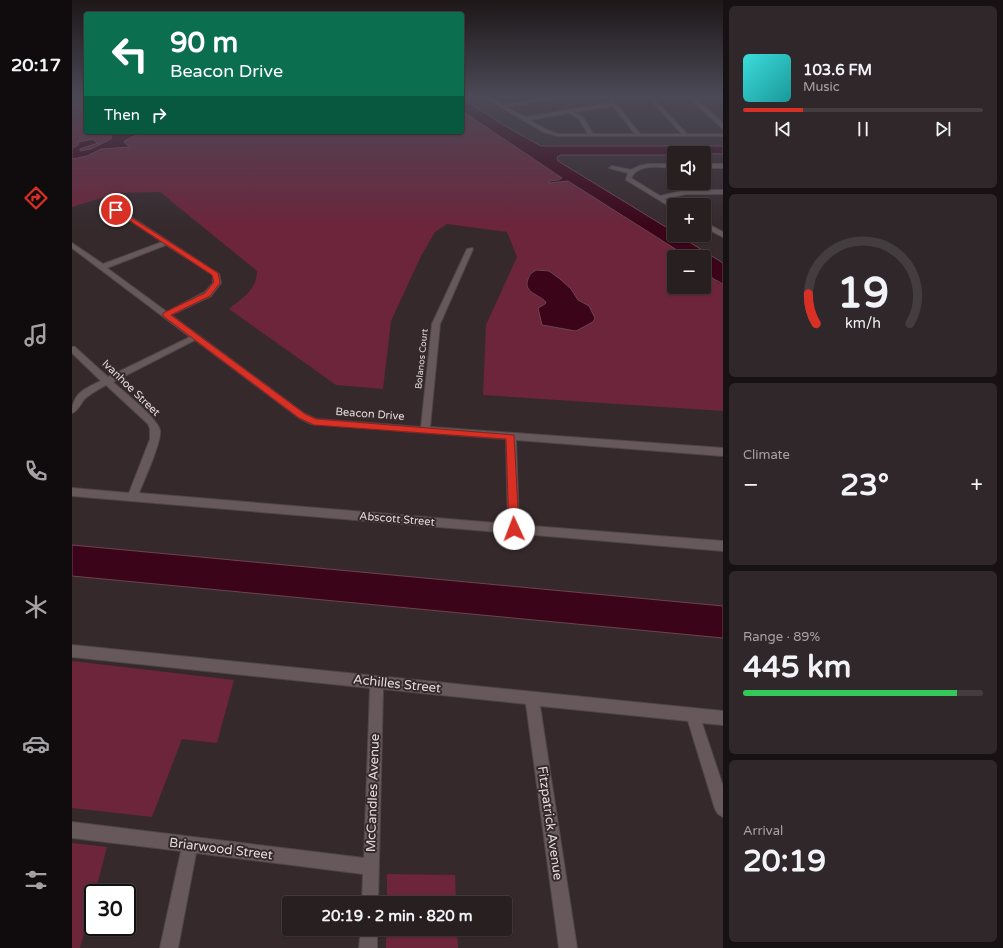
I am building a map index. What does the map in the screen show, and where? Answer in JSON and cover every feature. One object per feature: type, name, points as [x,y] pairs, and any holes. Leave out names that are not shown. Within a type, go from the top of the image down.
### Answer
[{"type":"street","points":[[667,166],[637,167],[628,179],[667,202]]},
{"type":"street","points":[[711,166],[723,166]]},
{"type":"street","points":[[612,168],[633,172]]},
{"type":"street","points":[[660,198],[686,192],[723,192]]},
{"type":"street","points":[[116,209],[212,270],[217,279],[215,287],[208,294],[166,315]]},
{"type":"street","points":[[711,228],[723,235]]},
{"type":"street","points":[[102,267],[167,242]]},
{"type":"street","name":"Beacon Drive","points":[[72,245],[76,252],[102,267],[302,416],[314,422],[723,452]]},
{"type":"street","name":"Bolanos Court","points":[[425,430],[436,324],[470,249]]},
{"type":"street","points":[[72,410],[82,396],[107,381],[196,337]]},
{"type":"street","name":"Ivanhoe Street","points":[[72,349],[151,422],[155,429],[155,439],[132,496]]},
{"type":"street","points":[[510,437],[514,529]]},
{"type":"street","name":"Abscott Street","points":[[72,492],[723,546]]},
{"type":"street","name":"Achilles Street","points":[[72,650],[723,718]]},
{"type":"street","name":"McCandles Avenue","points":[[370,896],[377,682]]},
{"type":"street","name":"Fitzpatrick Avenue","points":[[532,698],[568,948]]},
{"type":"street","points":[[693,715],[723,809]]},
{"type":"street","name":"Briarwood Street","points":[[72,830],[371,867]]},
{"type":"street","points":[[169,948],[190,845]]},
{"type":"street","points":[[368,948],[369,936]]},
{"type":"shaded area","points":[[72,140],[507,140],[563,178],[549,181],[568,181],[677,250],[667,250],[667,294],[711,294],[711,276],[718,283],[723,284],[723,411],[483,395],[486,325],[517,257],[507,232],[447,224],[435,232],[421,256],[391,321],[383,389],[336,385],[229,309],[244,297],[252,288],[257,271],[160,192],[118,193],[72,207]]},
{"type":"shaded area","points":[[94,140],[98,143],[80,149],[80,151],[91,149],[109,140],[126,140],[124,142],[130,147],[101,149],[87,156],[72,159],[72,148],[78,145],[79,142]]},
{"type":"shaded area","points":[[506,140],[531,140],[541,146],[667,146],[667,155],[561,155],[557,157],[558,161],[667,228],[667,242],[689,242],[702,250],[677,250],[568,181],[549,183],[549,181],[559,180],[562,178]]},
{"type":"shaded area","points":[[711,146],[723,146],[723,154],[711,154]]},
{"type":"shaded area","points":[[711,256],[723,263],[723,284],[712,278]]},
{"type":"shaded area","points":[[537,270],[549,271],[571,289],[578,300],[589,306],[595,318],[593,322],[576,331],[542,325],[538,308],[546,302],[532,293],[527,284],[530,274]]},
{"type":"shaded area","points":[[72,545],[723,606],[723,638],[72,576]]},
{"type":"shaded area","points":[[72,661],[234,680],[217,743],[182,739],[152,817],[72,808]]},
{"type":"shaded area","points":[[72,843],[107,847],[97,884],[84,884],[84,933],[80,948],[72,948]]},
{"type":"shaded area","points":[[387,874],[455,875],[456,896],[387,896]]},
{"type":"shaded area","points":[[386,936],[457,936],[458,948],[386,948]]},
{"type":"route","points":[[116,210],[212,270],[216,274],[217,283],[208,294],[166,315],[302,416],[314,422],[510,437],[514,529]]}]
